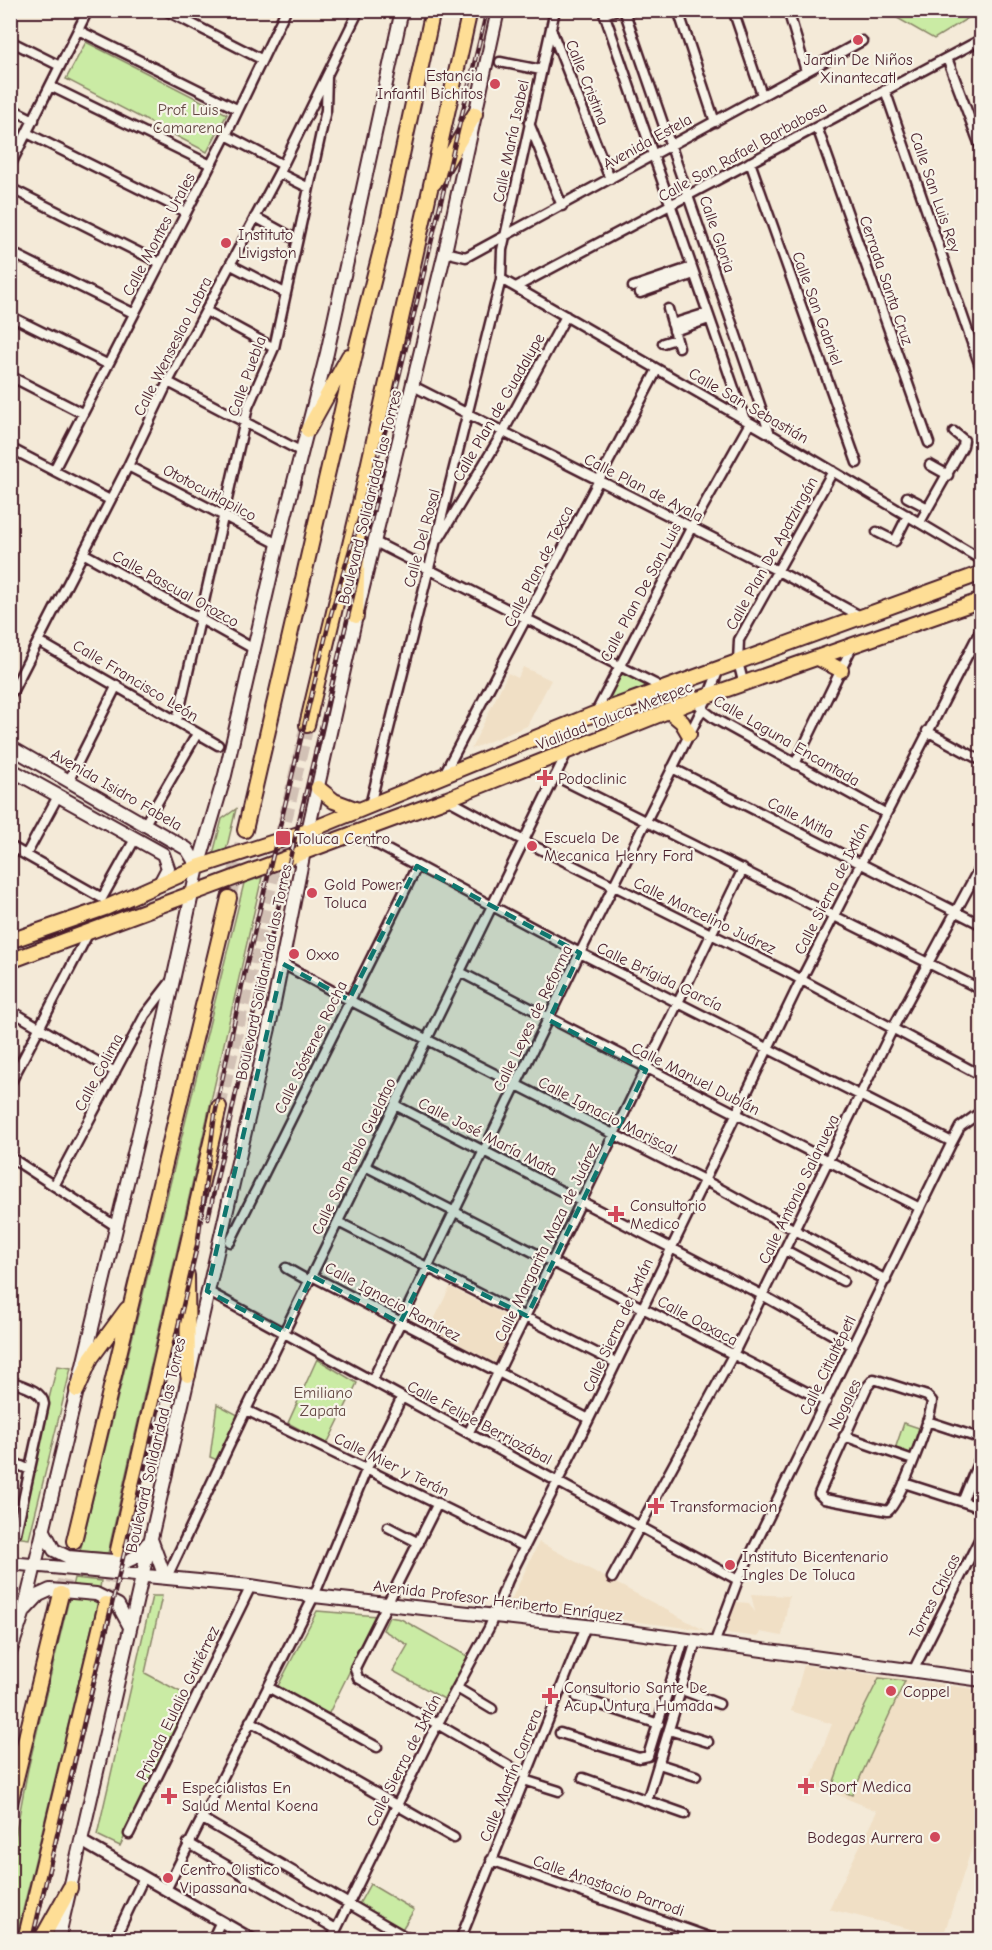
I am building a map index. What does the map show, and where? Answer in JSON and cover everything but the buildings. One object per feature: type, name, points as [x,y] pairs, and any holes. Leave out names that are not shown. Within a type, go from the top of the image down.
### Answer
[{"type":"highway","name":"Boulevard Solidaridad las Torres","points":[[307,725],[360,503],[470,10]]},
{"type":"highway","points":[[245,830],[358,341],[385,234],[431,14]]},
{"type":"highway","points":[[429,189],[475,114]]},
{"type":"highway","points":[[308,430],[358,341]]},
{"type":"highway","points":[[356,616],[360,503]]},
{"type":"highway","name":"Vialidad Toluca-Metepec","points":[[10,940],[159,885],[198,867],[308,831],[594,714],[981,573]]},
{"type":"highway","name":"Vialidad Toluca-Metepec","points":[[10,961],[447,800],[669,711],[702,702],[981,600]]},
{"type":"highway","points":[[820,659],[841,670]]},
{"type":"highway","points":[[669,711],[682,722],[689,734]]},
{"type":"highway","points":[[318,788],[334,801],[364,808]]},
{"type":"highway","points":[[74,1541],[229,898]]},
{"type":"highway","name":"Boulevard Solidaridad las Torres","points":[[118,1550],[219,1107]]},
{"type":"highway","points":[[188,1375],[186,1286],[190,1236]]},
{"type":"highway","points":[[76,1390],[92,1358],[125,1312],[137,1285]]},
{"type":"highway","points":[[10,1803],[61,1594]]},
{"type":"highway","points":[[25,1940],[106,1604]]},
{"type":"highway","points":[[41,1940],[70,1888]]},
{"type":"main road","points":[[10,1653],[24,1611],[117,1227],[198,867],[225,775],[278,544],[327,353],[402,10]]},
{"type":"main road","name":"Boulevard Solidaridad las Torres","points":[[58,1940],[283,964],[308,831],[356,616],[445,252],[498,10]]},
{"type":"main road","name":"Avenida Isidro Fabela","points":[[10,747],[187,849],[198,867]]},
{"type":"main road","name":"Avenida Isidro Fabela","points":[[10,769],[166,857],[168,871],[159,885]]},
{"type":"main road","points":[[43,1528],[54,1550],[68,1557],[129,1562],[138,1556],[151,1538]]},
{"type":"main road","points":[[151,1538],[166,1577]]},
{"type":"main road","name":"Avenida Profesor Heriberto Enríquez","points":[[10,1563],[251,1586],[389,1605],[586,1626],[981,1680]]},
{"type":"main road","points":[[24,1611],[35,1597],[50,1590],[96,1594],[118,1605],[130,1627]]},
{"type":"street","points":[[10,166],[87,13],[75,10]]},
{"type":"street","points":[[165,10],[261,59]]},
{"type":"street","name":"Calle Montes Urales","points":[[54,470],[211,165],[285,10]]},
{"type":"street","name":"Calle Wenseslao Labra","points":[[10,696],[128,466],[168,382],[281,169],[359,10]]},
{"type":"street","name":"Calle María Isabel","points":[[501,279],[505,236],[555,10]]},
{"type":"street","points":[[604,12],[617,10]]},
{"type":"street","name":"Calle Gloria","points":[[624,10],[770,434]]},
{"type":"street","points":[[678,10],[715,122]]},
{"type":"street","points":[[733,10],[762,96]]},
{"type":"street","points":[[788,10],[806,71]]},
{"type":"street","name":"Calle Gloria","points":[[604,12],[655,155],[708,316],[748,422]]},
{"type":"street","name":"Calle Cristina","points":[[551,29],[610,179]]},
{"type":"street","points":[[78,30],[237,109]]},
{"type":"street","name":"Calle San Rafael Barbabosa","points":[[516,287],[672,206],[981,39]]},
{"type":"street","points":[[10,41],[60,66]]},
{"type":"street","name":"Avenida Estela","points":[[445,252],[466,257],[862,41]]},
{"type":"street","points":[[947,58],[981,151]]},
{"type":"street","points":[[500,62],[541,70]]},
{"type":"street","name":"Calle Puebla","points":[[177,721],[248,407],[274,348],[326,110],[327,76]]},
{"type":"street","points":[[50,86],[211,165]]},
{"type":"street","name":"Calle San Luis Rey","points":[[885,90],[981,372]]},
{"type":"street","points":[[10,108],[34,120]]},
{"type":"street","points":[[530,123],[562,206]]},
{"type":"street","name":"Cerrada Santa Cruz","points":[[817,127],[928,442]]},
{"type":"street","points":[[27,134],[186,212]]},
{"type":"street","points":[[226,135],[309,188]]},
{"type":"street","name":"Calle San Gabriel","points":[[750,162],[857,463]]},
{"type":"street","points":[[10,188],[160,263]]},
{"type":"street","points":[[255,217],[297,240]]},
{"type":"street","points":[[10,252],[133,313]]},
{"type":"street","points":[[231,265],[285,293]]},
{"type":"street","points":[[636,290],[693,270]]},
{"type":"street","name":"Calle San Sebastián","points":[[501,279],[770,434],[981,560]]},
{"type":"street","name":"Calle Del Rosal","points":[[364,808],[427,570],[436,544],[501,279]]},
{"type":"street","points":[[206,311],[274,348]]},
{"type":"street","points":[[10,316],[107,364]]},
{"type":"street","name":"Calle Plan de Guadalupe","points":[[436,544],[503,432],[566,316]]},
{"type":"street","points":[[663,343],[672,327],[708,316]]},
{"type":"street","name":"Calle Plan de Texca","points":[[444,775],[657,370]]},
{"type":"street","points":[[10,376],[82,413]]},
{"type":"street","points":[[168,382],[244,424],[302,452]]},
{"type":"street","name":"Calle Plan de Ayala","points":[[413,386],[778,571],[862,617]]},
{"type":"street","name":"Calle Plan De San Luis","points":[[594,714],[748,422]]},
{"type":"street","points":[[920,522],[948,475],[964,442],[954,432]]},
{"type":"street","points":[[10,448],[110,500]]},
{"type":"street","points":[[930,465],[948,475]]},
{"type":"street","name":"Ototocuitlapilco","points":[[128,466],[278,544]]},
{"type":"street","name":"Calle Plan De Apatzingán","points":[[744,685],[738,662],[739,640],[833,471]]},
{"type":"street","points":[[907,496],[928,508]]},
{"type":"street","points":[[877,532],[895,540],[908,515]]},
{"type":"street","points":[[375,542],[618,667],[666,689]]},
{"type":"street","name":"Calle Pascual Orozco","points":[[83,553],[254,649]]},
{"type":"street","name":"Calle Sierra de Ixtlán","points":[[330,1940],[494,1616],[525,1547],[801,980],[981,627]]},
{"type":"street","name":"Calle Francisco León","points":[[38,641],[218,745]]},
{"type":"street","points":[[795,764],[852,647]]},
{"type":"street","name":"Calle Leyes de Reforma","points":[[372,1381],[719,669]]},
{"type":"street","name":"Calle Laguna Encantada","points":[[684,682],[702,702],[795,764],[885,813]]},
{"type":"street","points":[[69,780],[117,685]]},
{"type":"street","points":[[927,731],[981,762]]},
{"type":"street","points":[[145,824],[197,734]]},
{"type":"street","name":"Calle San Pablo Guelatao","points":[[166,1577],[568,750]]},
{"type":"street","name":"Calle Mitla","points":[[672,768],[981,925]]},
{"type":"street","points":[[555,776],[981,990]]},
{"type":"street","points":[[26,855],[58,796]]},
{"type":"street","name":"Calle Marcelino Juárez","points":[[447,800],[801,980],[981,1076]]},
{"type":"street","name":"Calle Brígida García","points":[[356,833],[580,953],[952,1142]]},
{"type":"street","points":[[10,846],[102,898],[135,839]]},
{"type":"street","name":"Calle Antonio Salanueva","points":[[612,1578],[733,1355],[893,1028],[981,863]]},
{"type":"street","name":"Calle Sóstenes Rocha","points":[[230,1242],[417,866]]},
{"type":"street","name":"Calle Margarita Maza de Juárez","points":[[469,1432],[743,869]]},
{"type":"street","points":[[10,1084],[88,934]]},
{"type":"street","name":"Calle Ignacio Mariscal","points":[[283,964],[516,1086],[704,1180],[886,1280]]},
{"type":"street","name":"Calle Manuel Dublán","points":[[460,972],[646,1070],[920,1208]]},
{"type":"street","name":"Calle Colima","points":[[54,1186],[145,1015],[174,978]]},
{"type":"street","points":[[10,1010],[115,1072]]},
{"type":"street","name":"Calle José María Mata","points":[[395,1105],[671,1247],[853,1346]]},
{"type":"street","name":"Calle Citlaltépetl","points":[[714,1644],[738,1580],[952,1142],[960,1127],[981,1111]]},
{"type":"street","points":[[10,1157],[117,1227]]},
{"type":"street","name":"Calle Oaxaca","points":[[365,1166],[826,1402]]},
{"type":"street","points":[[338,1222],[616,1363]]},
{"type":"street","points":[[785,1250],[843,1281]]},
{"type":"street","name":"Calle Ignacio Ramírez","points":[[286,1268],[311,1278],[589,1419]]},
{"type":"street","name":"Calle Felipe Berriozábal","points":[[207,1291],[738,1580]]},
{"type":"street","name":"Nogales","points":[[904,1483],[893,1507],[888,1511],[821,1498],[820,1488],[872,1379],[930,1398],[932,1405],[927,1421]]},
{"type":"street","points":[[10,1381],[37,1392],[44,1404],[16,1533],[10,1539]]},
{"type":"street","points":[[166,1890],[188,1842],[314,1596],[367,1468],[402,1396]]},
{"type":"street","name":"Calle Mier y Terán","points":[[246,1410],[525,1547]]},
{"type":"street","points":[[981,1438],[927,1421],[904,1483],[963,1500],[981,1508]]},
{"type":"street","points":[[844,1436],[913,1460]]},
{"type":"street","points":[[963,1500],[981,1453]]},
{"type":"street","points":[[10,1461],[30,1470]]},
{"type":"street","points":[[438,1503],[389,1605],[355,1668],[356,1676],[524,1778],[559,1791]]},
{"type":"street","points":[[388,1527],[419,1543]]},
{"type":"street","name":"Torres Chicas","points":[[913,1671],[981,1534]]},
{"type":"street","name":"Privada Eulalio Gutiérrez","points":[[129,1834],[251,1586]]},
{"type":"street","name":"Calle Martín Carrera","points":[[471,1940],[461,1938],[586,1626]]},
{"type":"street","points":[[647,1801],[682,1690],[690,1640]]},
{"type":"street","points":[[560,1733],[644,1758],[650,1754],[690,1640]]},
{"type":"street","points":[[268,1687],[377,1747]]},
{"type":"street","points":[[457,1689],[492,1709]]},
{"type":"street","points":[[682,1690],[719,1704]]},
{"type":"street","points":[[577,1697],[659,1724]]},
{"type":"street","points":[[250,1721],[453,1838]]},
{"type":"street","points":[[669,1730],[708,1742]]},
{"type":"street","points":[[659,1764],[696,1776]]},
{"type":"street","points":[[583,1778],[685,1814]]},
{"type":"street","points":[[201,1818],[411,1940]]},
{"type":"street","points":[[81,1841],[253,1940]]},
{"type":"street","points":[[188,1842],[336,1929]]},
{"type":"street","name":"Calle Anastacio Parrodi","points":[[491,1860],[717,1940]]},
{"type":"street","points":[[119,1930],[144,1877]]},
{"type":"street","points":[[212,1940],[221,1921]]},
{"type":"highlighted area","points":[[417,866],[580,953],[549,1020],[646,1070],[527,1316],[428,1267],[400,1323],[312,1276],[285,1332],[207,1291],[283,964],[349,1000]]},
{"type":"shaded area","points":[[523,667],[551,680],[527,726],[471,749],[508,673],[518,678]]},
{"type":"shaded area","points":[[450,1287],[518,1322],[497,1364],[429,1330]]},
{"type":"shaded area","points":[[539,1542],[704,1630],[508,1606]]},
{"type":"shaded area","points":[[751,1594],[789,1596],[782,1636],[760,1632],[758,1637],[727,1633],[727,1618],[736,1602],[749,1603],[755,1612]]},
{"type":"shaded area","points":[[804,1665],[981,1690],[981,1833],[977,1832],[943,1937],[829,1909],[877,1811],[809,1783],[832,1724],[791,1711]]},
{"type":"green space","points":[[885,10],[981,10],[934,39],[885,11]]},
{"type":"green space","name":"Prof. Luis Camarena","points":[[86,42],[227,114],[207,152],[66,79]]},
{"type":"green space","points":[[620,673],[653,687],[604,703]]},
{"type":"green space","points":[[236,809],[225,855],[213,854],[222,819]]},
{"type":"green space","points":[[262,877],[108,1553],[80,1551],[244,883]]},
{"type":"green space","name":"Emiliano Zapata","points":[[317,1359],[357,1383],[327,1444],[288,1423]]},
{"type":"green space","points":[[57,1366],[71,1368],[29,1539],[15,1537]]},
{"type":"green space","points":[[217,1404],[238,1415],[217,1460],[210,1457]]},
{"type":"green space","points":[[904,1423],[919,1428],[910,1454],[895,1449]]},
{"type":"green space","points":[[74,1578],[101,1581],[98,1602],[16,1939],[11,1940],[11,1858],[28,1769]]},
{"type":"green space","points":[[152,1596],[162,1596],[145,1673],[192,1698],[120,1846],[97,1835]]},
{"type":"green space","points":[[317,1611],[377,1616],[328,1715],[277,1688]]},
{"type":"green space","points":[[389,1617],[401,1619],[469,1657],[446,1700],[393,1671],[408,1645],[383,1630]]},
{"type":"green space","points":[[879,1678],[905,1681],[852,1795],[832,1787],[850,1736]]},
{"type":"green space","points":[[370,1884],[414,1910],[401,1931],[358,1906]]},
{"type":"tunnel","points":[[219,1107],[307,725]]},
{"type":"tunnel","points":[[229,898],[245,830]]},
{"type":"tunnel","points":[[61,1594],[74,1541]]},
{"type":"tunnel","points":[[106,1604],[115,1562]]},
{"type":"railway","points":[[32,1940],[197,1247],[215,1114],[245,971],[331,614],[389,418],[487,10]]},
{"type":"railway","points":[[208,1219],[263,971],[385,462]]},
{"type":"place","name":"Jardin De Niños Xinantecatl","points":[[858,40]]},
{"type":"place","name":"Estancia Infantil Bichitos","points":[[495,84]]},
{"type":"place","name":"Instituto Livigston","points":[[226,243]]},
{"type":"place","name":"Podoclinic","points":[[545,778]]},
{"type":"place","name":"Toluca Centro","points":[[283,838]]},
{"type":"place","name":"Escuela De Mecanica Henry Ford","points":[[532,846]]},
{"type":"place","name":"Gold Power Toluca","points":[[312,893]]},
{"type":"place","name":"Oxxo","points":[[294,954]]},
{"type":"place","name":"Consultorio Medico","points":[[616,1214]]},
{"type":"place","name":"Transformacion","points":[[656,1506]]},
{"type":"place","name":"Instituto Bicentenario Ingles De Toluca","points":[[730,1565]]},
{"type":"place","name":"Coppel","points":[[891,1691]]},
{"type":"place","name":"Consultorio Sante De Acup Untura Humada","points":[[550,1696]]},
{"type":"place","name":"Sport Medica","points":[[806,1786]]},
{"type":"place","name":"Especialistas En Salud Mental Koena","points":[[169,1796]]},
{"type":"place","name":"Bodegas Aurrera","points":[[935,1837]]},
{"type":"place","name":"Centro Olistico Vipassana","points":[[168,1878]]}]
